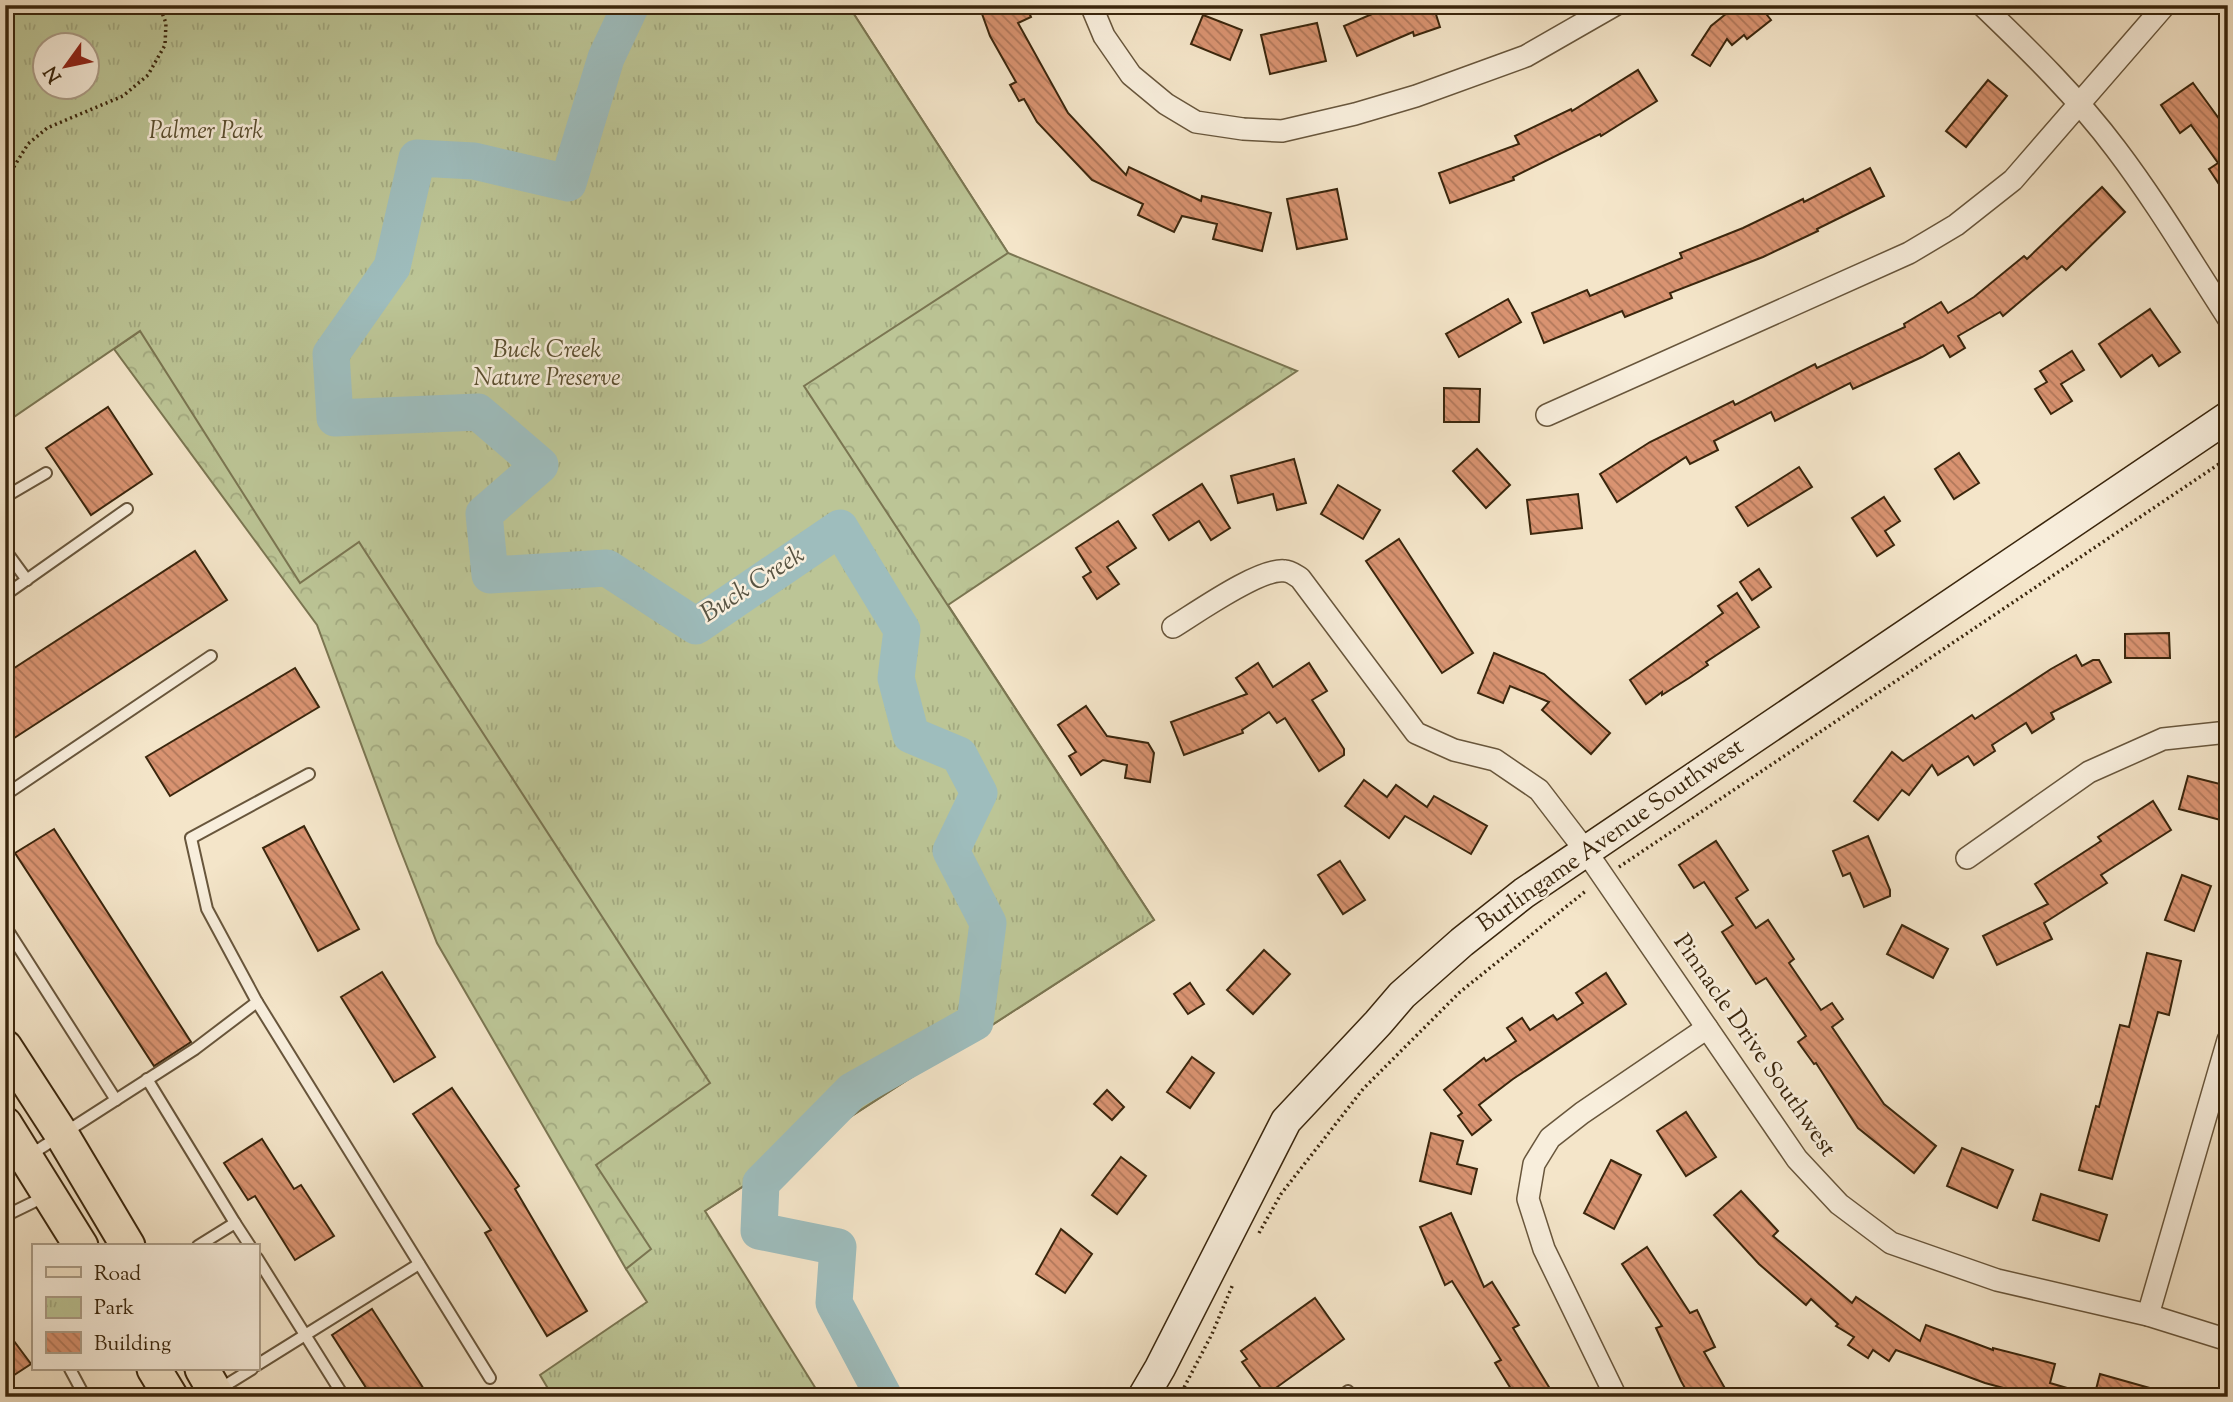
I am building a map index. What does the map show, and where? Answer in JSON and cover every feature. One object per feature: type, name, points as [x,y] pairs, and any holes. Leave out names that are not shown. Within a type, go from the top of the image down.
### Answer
[{"type":"main road","points":[[5,1047],[62,1135],[127,1244]]},
{"type":"main road","points":[[5,1125],[80,1244]]},
{"type":"main road","points":[[155,1370],[171,1397]]},
{"type":"street","points":[[1091,5],[1104,36],[1131,75],[1166,104],[1196,122],[1243,130],[1282,131],[1367,111],[1416,96],[1526,56],[1615,5]]},
{"type":"street","points":[[1982,5],[2079,104],[2116,148],[2228,318]]},
{"type":"street","points":[[1547,415],[1909,253],[1956,225],[2013,180],[2165,5]]},
{"type":"street","name":"Burlingame Avenue Southwest","points":[[1143,1397],[1286,1121],[1402,995],[1462,942],[1524,893],[1585,850],[2228,417]]},
{"type":"street","name":"Pinnacle Drive Southwest","points":[[1173,626],[1255,578],[1287,570],[1300,578],[1416,733],[1454,750],[1495,760],[1539,790],[1585,850],[1797,1159],[1839,1204],[1891,1243],[1997,1280],[2148,1315],[2228,1340]]},
{"type":"street","points":[[1967,858],[2089,772],[2163,739],[2228,732]]},
{"type":"street","points":[[1616,1397],[1544,1249],[1528,1199],[1534,1164],[1550,1138],[1582,1113],[1707,1028]]},
{"type":"street","points":[[2148,1315],[2228,1040]]},
{"type":"lane","points":[[5,497],[46,473]]},
{"type":"lane","points":[[5,595],[127,509]]},
{"type":"lane","points":[[5,550],[27,580]]},
{"type":"lane","points":[[5,795],[211,656]]},
{"type":"lane","points":[[309,774],[191,838],[207,909],[257,1002],[490,1378]]},
{"type":"lane","points":[[5,926],[116,1100]]},
{"type":"lane","points":[[26,1158],[195,1049],[257,1002]]},
{"type":"lane","points":[[147,1079],[249,1244]]},
{"type":"lane","points":[[5,1216],[50,1194]]},
{"type":"lane","points":[[201,1244],[236,1223]]},
{"type":"lane","points":[[259,1261],[344,1397]]},
{"type":"lane","points":[[259,1364],[418,1264]]},
{"type":"lane","points":[[71,1370],[85,1397]]},
{"type":"lane","points":[[210,1388],[250,1370]]},
{"type":"path","points":[[5,181],[28,144],[47,128],[123,96],[148,75],[165,46],[166,23],[159,5]]},
{"type":"path","points":[[1256,1238],[1281,1194],[1363,1089],[1460,992],[1604,878],[2228,458]]},
{"type":"path","points":[[1179,1397],[1212,1334],[1233,1284]]},
{"type":"green space","name":"Buck Creek Nature Preserve","points":[[5,5],[848,5],[1008,253],[804,386],[1154,920],[705,1211],[821,1397],[553,1397],[540,1375],[647,1302],[626,1269],[651,1249],[596,1165],[710,1083],[359,542],[300,583],[140,331],[5,423]]},
{"type":"green space","name":"Buck Creek Nature Preserve","points":[[614,5],[848,5],[1008,253],[1297,371],[948,605],[1154,920],[705,1211],[626,1269],[437,943],[317,625],[114,349]]},
{"type":"building","points":[[995,5],[1026,5],[1031,17],[1018,23],[1068,113],[1126,175],[1129,167],[1201,201],[1202,196],[1271,213],[1262,251],[1213,239],[1217,224],[1182,216],[1174,232],[1138,215],[1143,204],[1092,180],[1037,122],[1024,99],[1019,101],[1010,85],[1016,82],[990,36],[981,11]]},
{"type":"building","points":[[1393,5],[1433,5],[1440,27],[1414,36],[1413,32],[1357,56],[1344,26]]},
{"type":"building","points":[[1737,5],[1759,5],[1771,20],[1747,39],[1744,35],[1732,45],[1727,39],[1710,66],[1692,55],[1711,26]]},
{"type":"building","points":[[1203,15],[1242,30],[1230,60],[1191,44]]},
{"type":"building","points":[[1317,23],[1326,61],[1270,74],[1261,35]]},
{"type":"building","points":[[1638,70],[1657,101],[1601,136],[1600,134],[1513,177],[1514,180],[1450,203],[1439,173],[1519,144],[1515,136],[1571,109],[1572,111]]},
{"type":"building","points":[[1988,80],[2007,96],[1966,147],[1946,131]]},
{"type":"building","points":[[2193,83],[2228,131],[2228,198],[2209,169],[2218,163],[2191,125],[2180,133],[2161,105]]},
{"type":"building","points":[[1870,168],[1884,196],[1763,257],[1670,293],[1672,298],[1625,317],[1622,311],[1544,343],[1532,313],[1587,290],[1590,296],[1682,258],[1680,253],[1743,228],[1803,199],[1804,202]]},
{"type":"building","points":[[2102,187],[2125,212],[2066,270],[2062,266],[2003,316],[2000,312],[1958,336],[1965,348],[1950,357],[1943,345],[1853,389],[1850,383],[1775,421],[1771,412],[1714,441],[1718,450],[1690,464],[1686,457],[1617,502],[1600,474],[1650,442],[1733,401],[1735,405],[1815,364],[1817,368],[1905,327],[1904,324],[1941,302],[1948,313],[1974,297],[2024,256],[2027,259]]},
{"type":"building","points":[[1337,189],[1347,239],[1297,249],[1287,199]]},
{"type":"building","points":[[1508,299],[1521,322],[1459,357],[1446,334]]},
{"type":"building","points":[[2150,309],[2180,352],[2159,366],[2152,355],[2121,377],[2099,344]]},
{"type":"building","points":[[2072,351],[2084,370],[2061,384],[2072,401],[2051,414],[2035,389],[2047,382],[2040,371]]},
{"type":"building","points":[[1444,388],[1480,389],[1479,422],[1444,422]]},
{"type":"building","points":[[108,407],[152,474],[91,515],[46,448]]},
{"type":"building","points":[[1477,449],[1510,485],[1486,508],[1453,471]]},
{"type":"building","points":[[1959,453],[1979,483],[1954,499],[1935,469]]},
{"type":"building","points":[[1294,459],[1306,503],[1277,510],[1273,494],[1238,503],[1231,476]]},
{"type":"building","points":[[1799,467],[1812,487],[1748,526],[1736,507]]},
{"type":"building","points":[[1202,484],[1230,528],[1211,540],[1199,521],[1169,540],[1153,515]]},
{"type":"building","points":[[1338,485],[1380,510],[1363,539],[1321,514]]},
{"type":"building","points":[[1578,494],[1582,528],[1531,534],[1527,500]]},
{"type":"building","points":[[1884,497],[1900,521],[1885,531],[1894,545],[1877,556],[1852,518]]},
{"type":"building","points":[[1118,521],[1136,548],[1107,567],[1119,584],[1097,599],[1083,577],[1091,572],[1076,548]]},
{"type":"building","points":[[1399,539],[1473,653],[1442,673],[1366,561]]},
{"type":"building","points":[[195,551],[227,600],[5,744],[5,674]]},
{"type":"building","points":[[1759,569],[1771,587],[1752,600],[1740,582]]},
{"type":"building","points":[[1737,593],[1759,627],[1706,662],[1708,665],[1689,678],[1646,704],[1630,680],[1723,613],[1718,606]]},
{"type":"building","points":[[2169,633],[2170,658],[2125,658],[2125,634]]},
{"type":"building","points":[[1494,653],[1544,674],[1610,733],[1591,754],[1542,710],[1549,702],[1510,686],[1503,703],[1478,693]]},
{"type":"building","points":[[2076,655],[2082,666],[2099,660],[2111,682],[2051,713],[2054,719],[2032,733],[2026,723],[1992,745],[1995,751],[1974,765],[1968,756],[1938,775],[1932,765],[1909,795],[1902,790],[1878,820],[1854,801],[1892,752],[1903,761],[1972,715],[1975,719]]},
{"type":"building","points":[[1258,663],[1273,687],[1309,663],[1327,691],[1312,700],[1344,749],[1344,755],[1319,771],[1285,718],[1277,723],[1269,712],[1242,730],[1243,733],[1184,755],[1171,722],[1247,694],[1236,678]]},
{"type":"building","points":[[295,668],[319,707],[170,796],[146,757]]},
{"type":"building","points":[[1086,706],[1107,736],[1148,743],[1154,753],[1150,782],[1125,778],[1127,765],[1103,760],[1081,775],[1069,756],[1076,752],[1058,725]]},
{"type":"building","points":[[2188,776],[2228,786],[2228,822],[2179,809]]},
{"type":"building","points":[[1364,780],[1387,797],[1396,785],[1427,807],[1434,796],[1487,826],[1471,854],[1405,816],[1389,838],[1345,806]]},
{"type":"building","points":[[2153,801],[2171,830],[2101,875],[2107,883],[2044,923],[2052,939],[1997,965],[1983,936],[2048,904],[2035,884],[2101,841],[2098,837]]},
{"type":"building","points":[[304,826],[359,929],[318,951],[263,848]]},
{"type":"building","points":[[54,829],[191,1042],[154,1066],[15,853]]},
{"type":"building","points":[[1868,836],[1890,896],[1864,907],[1850,873],[1843,876],[1833,851]]},
{"type":"building","points":[[1716,841],[1748,890],[1736,898],[1756,928],[1768,920],[1794,959],[1789,963],[1821,1010],[1832,1003],[1843,1019],[1832,1027],[1884,1104],[1936,1146],[1914,1173],[1858,1128],[1816,1063],[1814,1064],[1798,1042],[1806,1036],[1766,978],[1756,984],[1722,932],[1733,925],[1704,882],[1694,888],[1679,865]]},
{"type":"building","points":[[1340,861],[1365,900],[1343,914],[1318,875]]},
{"type":"building","points":[[2182,875],[2211,886],[2194,931],[2165,920]]},
{"type":"building","points":[[1902,925],[1948,949],[1933,978],[1887,954]]},
{"type":"building","points":[[1264,950],[1290,974],[1253,1014],[1227,990]]},
{"type":"building","points":[[2147,953],[2181,961],[2169,1015],[2158,1012],[2112,1179],[2079,1170],[2096,1106],[2099,1107],[2120,1025],[2129,1027]]},
{"type":"building","points":[[382,972],[435,1057],[394,1082],[341,997]]},
{"type":"building","points":[[1606,973],[1626,1004],[1513,1079],[1479,1105],[1491,1120],[1472,1135],[1458,1116],[1462,1113],[1444,1090],[1484,1058],[1486,1061],[1516,1041],[1507,1028],[1522,1018],[1530,1030],[1553,1015],[1557,1020],[1583,1003],[1576,993]]},
{"type":"building","points":[[1190,983],[1204,1004],[1188,1014],[1174,994]]},
{"type":"building","points":[[1192,1057],[1214,1073],[1190,1108],[1167,1092]]},
{"type":"building","points":[[452,1088],[519,1186],[515,1189],[587,1311],[547,1336],[485,1233],[491,1230],[413,1114]]},
{"type":"building","points":[[1107,1090],[1124,1107],[1112,1120],[1094,1104]]},
{"type":"building","points":[[1686,1112],[1716,1157],[1686,1176],[1657,1131]]},
{"type":"building","points":[[1431,1133],[1463,1141],[1457,1164],[1477,1169],[1471,1194],[1420,1181]]},
{"type":"building","points":[[262,1139],[294,1189],[301,1185],[334,1236],[295,1260],[255,1196],[248,1200],[224,1163]]},
{"type":"building","points":[[1962,1148],[2013,1170],[1997,1208],[1947,1186]]},
{"type":"building","points":[[1121,1157],[1146,1176],[1117,1214],[1092,1195]]},
{"type":"building","points":[[1611,1160],[1641,1175],[1614,1229],[1584,1213]]},
{"type":"building","points":[[1741,1191],[1778,1231],[1773,1236],[1852,1303],[1856,1297],[1920,1341],[1926,1325],[1993,1350],[2055,1364],[2050,1383],[2081,1392],[2081,1397],[2037,1397],[1985,1383],[1896,1350],[1889,1361],[1873,1350],[1868,1358],[1848,1345],[1854,1337],[1836,1326],[1838,1324],[1811,1299],[1806,1305],[1759,1264],[1714,1215]]},
{"type":"building","points":[[2041,1194],[2107,1215],[2099,1241],[2033,1220]]},
{"type":"building","points":[[1451,1213],[1484,1287],[1492,1282],[1519,1325],[1513,1328],[1555,1397],[1516,1397],[1495,1363],[1501,1360],[1452,1281],[1445,1285],[1420,1227]]},
{"type":"building","points":[[1061,1229],[1092,1254],[1065,1293],[1036,1274]]},
{"type":"building","points":[[1647,1247],[1690,1313],[1697,1310],[1715,1347],[1704,1352],[1730,1397],[1690,1397],[1681,1381],[1656,1328],[1662,1326],[1622,1264]]},
{"type":"building","points":[[1315,1298],[1344,1339],[1266,1395],[1242,1362],[1247,1359],[1241,1351]]},
{"type":"building","points":[[372,1309],[429,1397],[372,1397],[332,1335]]},
{"type":"building","points":[[5,1329],[31,1364],[5,1381]]},
{"type":"building","points":[[2100,1374],[2164,1392],[2163,1397],[2094,1397]]},
{"type":"waterway","name":"Buck Creek","points":[[631,5],[606,58],[568,183],[474,161],[417,158],[392,267],[331,354],[335,418],[478,412],[540,465],[484,514],[490,575],[607,568],[696,626],[840,528],[902,630],[896,678],[911,735],[959,755],[979,793],[951,851],[988,923],[975,1022],[852,1091],[761,1183],[759,1231],[838,1247],[834,1303],[884,1397]]},
{"type":"park label","name":"Palmer Park","points":[[206,132]]}]
